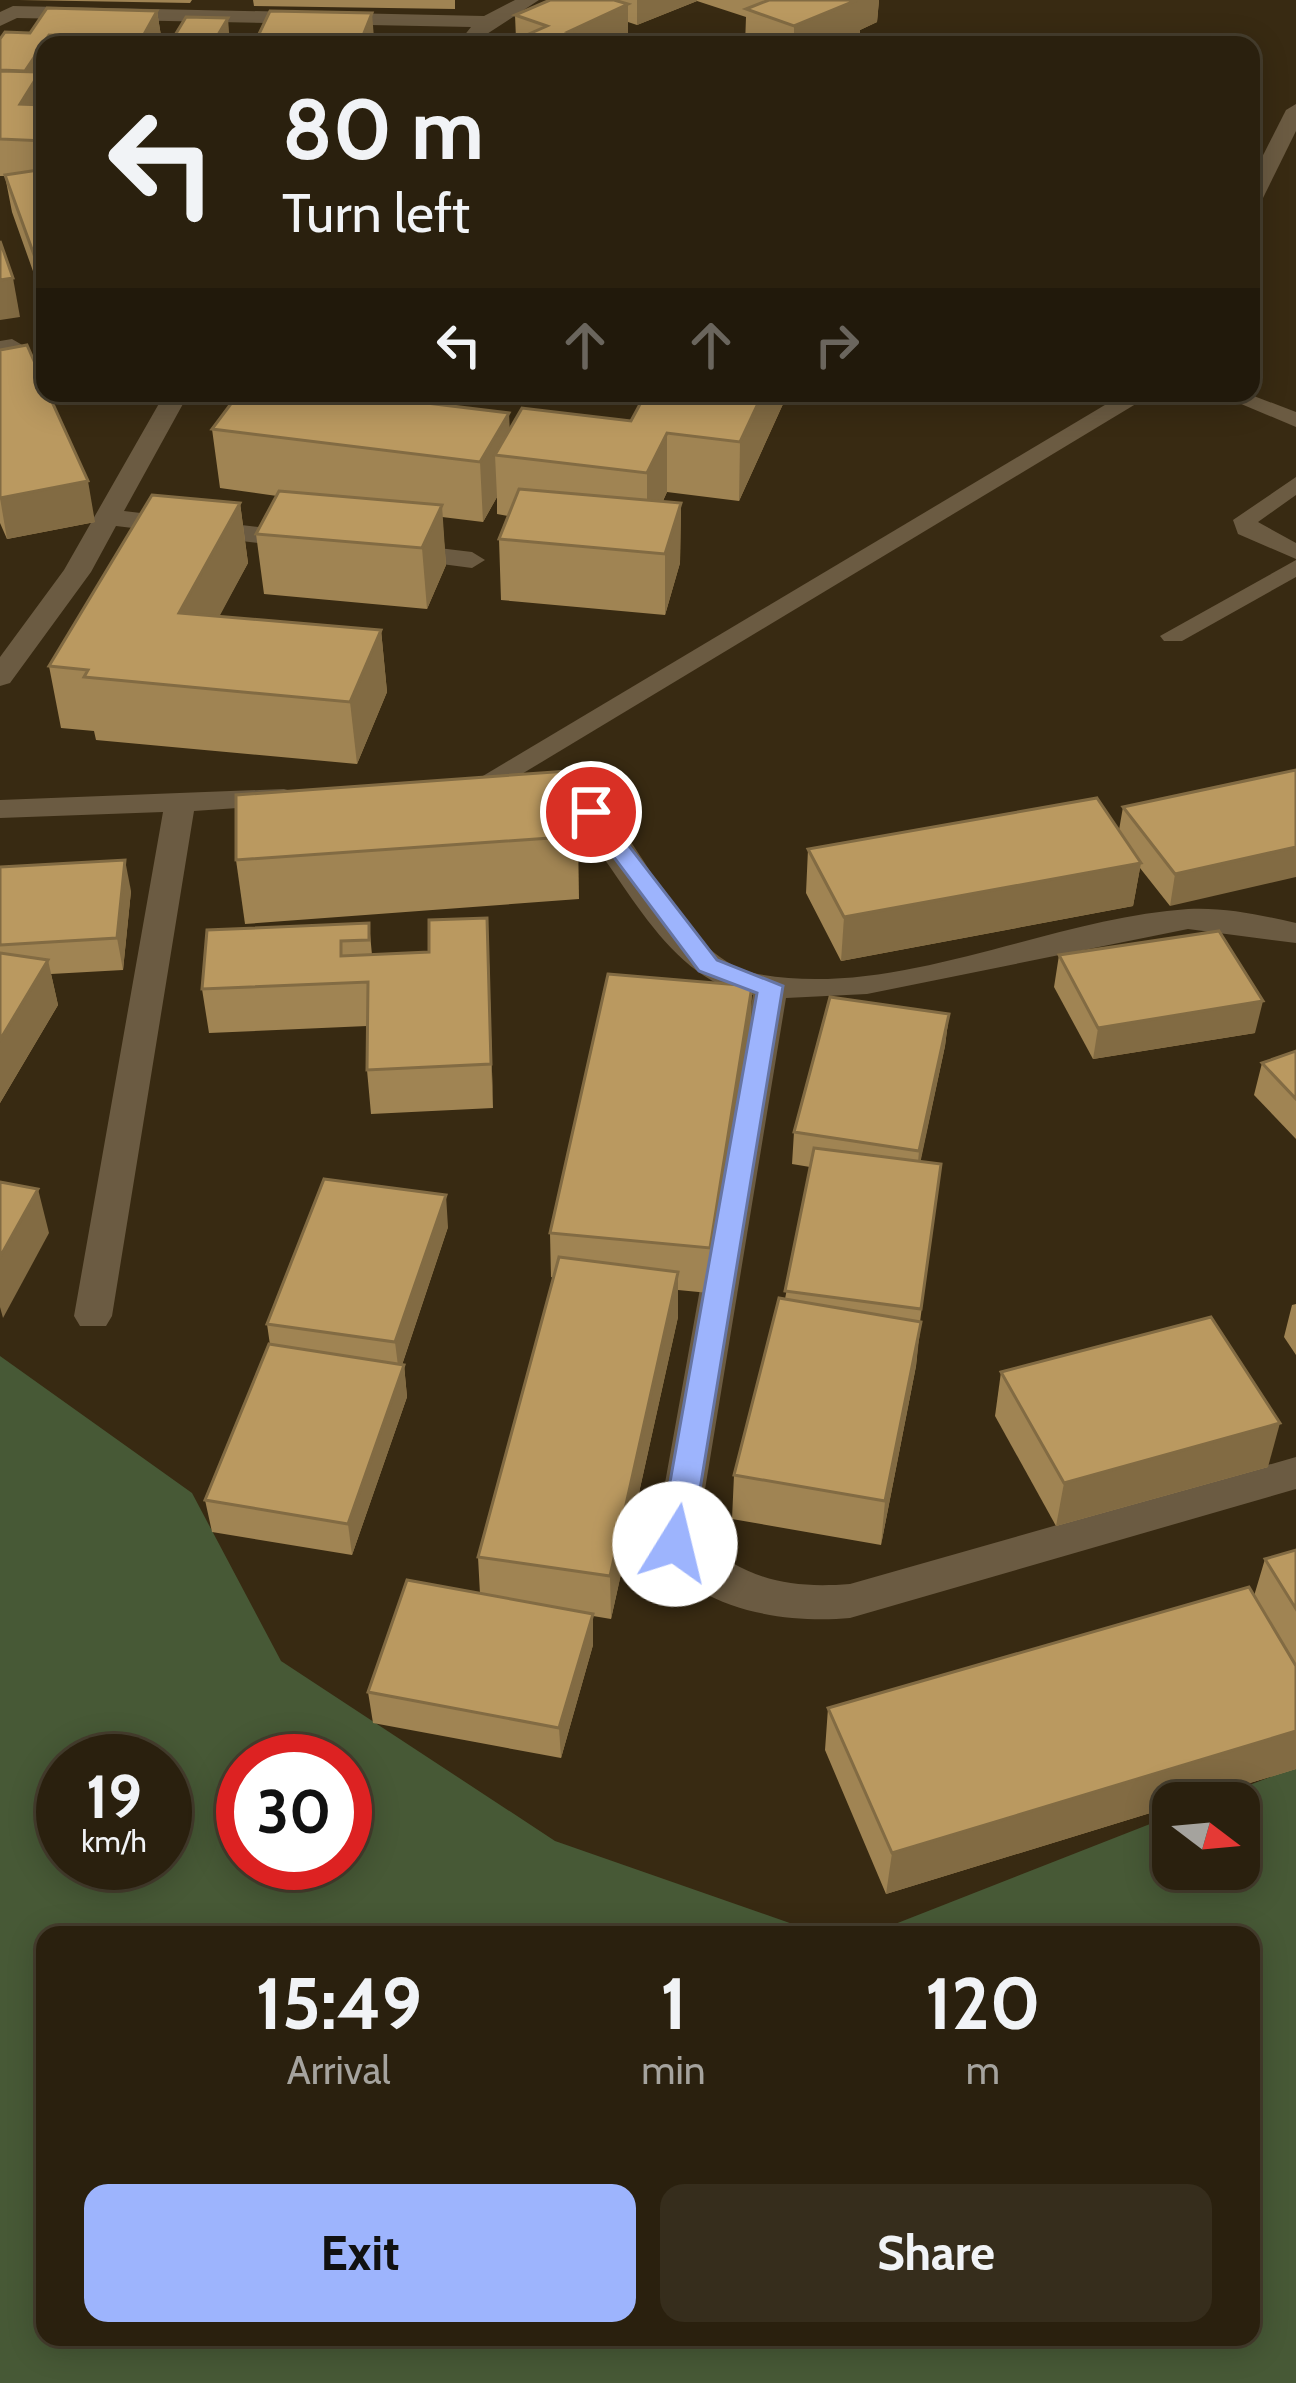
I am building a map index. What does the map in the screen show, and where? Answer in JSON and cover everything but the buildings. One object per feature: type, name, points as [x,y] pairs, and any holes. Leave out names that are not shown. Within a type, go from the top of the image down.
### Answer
[{"type":"street","points":[[475,36],[488,22],[530,0]]},
{"type":"street","points":[[0,20],[14,12],[488,22]]},
{"type":"street","points":[[1260,182],[1296,110]]},
{"type":"street","points":[[0,677],[77,572],[172,402]]},
{"type":"street","points":[[1127,402],[460,792],[562,789],[591,812],[708,965],[749,984],[806,990],[875,981],[1186,919],[1253,923],[1296,933]]},
{"type":"street","points":[[108,517],[472,560]]},
{"type":"street","points":[[0,808],[314,797]]},
{"type":"street","points":[[93,1316],[180,802]]},
{"type":"street","points":[[771,986],[675,1544],[716,1579],[746,1593],[795,1608],[813,1606],[850,1601],[1296,1472]]},
{"type":"lane","points":[[1249,402],[1296,420]]},
{"type":"lane","points":[[1296,484],[1245,520],[1246,529],[1296,552]]},
{"type":"lane","points":[[1174,635],[1296,567]]},
{"type":"green space","points":[[0,1356],[192,1493],[281,1661],[555,1841],[798,1926],[36,1926],[36,2346],[1260,2346],[1260,1926],[890,1926],[1152,1823],[1152,1890],[1260,1890],[1257,1782],[1296,1767],[1296,2383],[0,2383]]},
{"type":"route","points":[[591,812],[708,965],[749,984],[771,986],[675,1544]]}]
